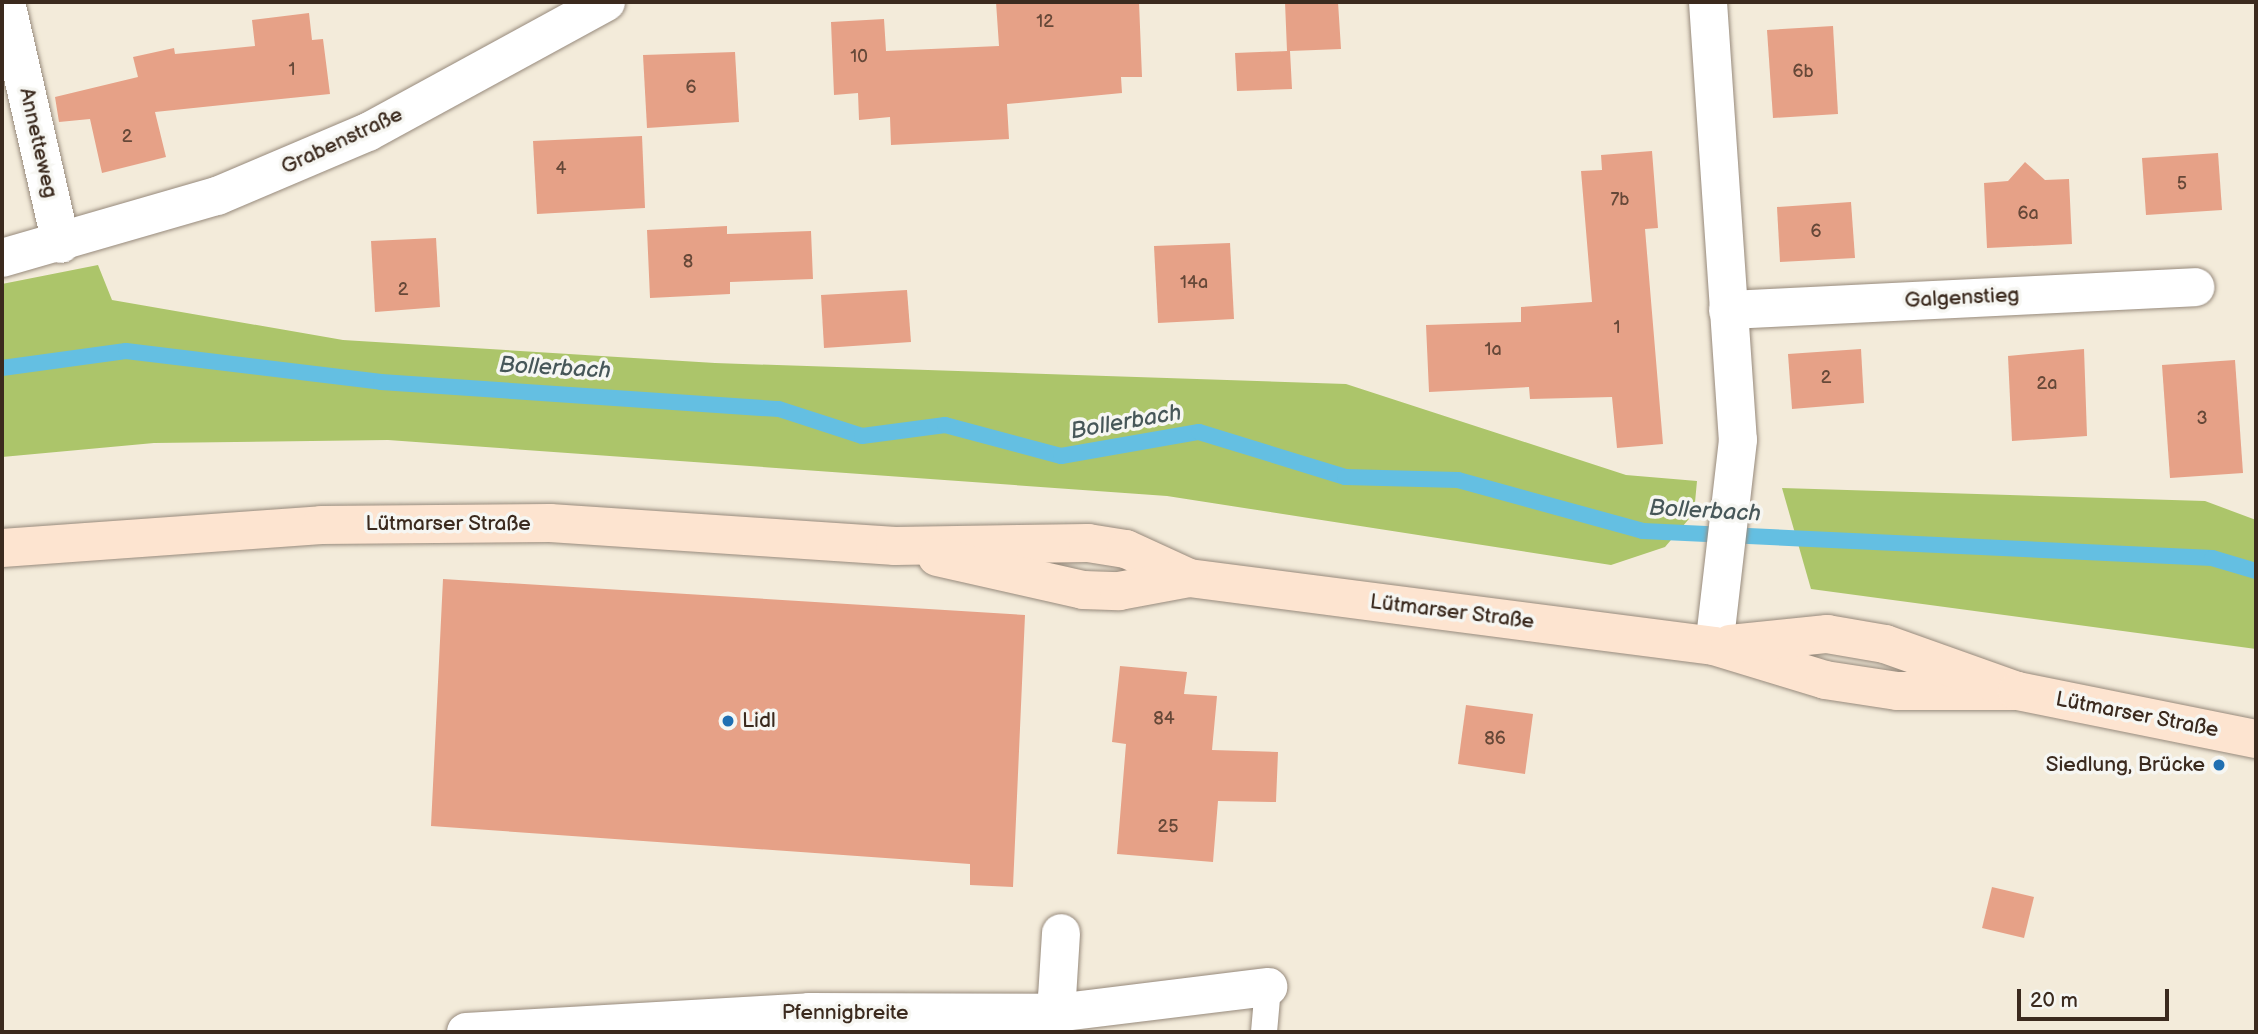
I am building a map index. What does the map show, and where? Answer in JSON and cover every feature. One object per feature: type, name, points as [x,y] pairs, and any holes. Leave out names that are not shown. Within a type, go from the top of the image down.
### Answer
[{"type":"main road","name":"Lütmarser Straße","points":[[2,548],[321,525],[550,523],[895,546],[1050,587],[1119,591],[1189,578],[1714,646],[1827,634],[1905,648],[2017,691],[2256,739]]},
{"type":"street","name":"Annetteweg","points":[[6,2],[61,243]]},
{"type":"street","name":"Grabenstraße","points":[[2,258],[217,196],[368,132],[606,2]]},
{"type":"street","points":[[1708,2],[1738,440],[1714,646]]},
{"type":"street","name":"Galgenstieg","points":[[1728,310],[2195,287]]},
{"type":"street","points":[[1056,1013],[1061,933]]},
{"type":"street","name":"Pfennigbreite","points":[[466,1032],[810,1012],[1056,1013],[1268,987]]},
{"type":"lane","points":[[1264,1032],[1268,987]]},
{"type":"green space","points":[[98,265],[112,300],[343,340],[715,363],[1346,384],[1626,475],[1697,481],[1694,513],[1665,547],[1611,565],[1167,496],[388,440],[154,443],[2,457],[2,284]]},
{"type":"green space","points":[[1782,488],[2205,501],[2256,520],[2256,649],[1811,589]]},
{"type":"building","points":[[996,2],[1139,2],[1142,77],[1121,77],[1122,93],[1007,104],[1009,139],[891,145],[890,117],[859,120],[858,93],[834,95],[831,22],[884,19],[886,51],[999,46]]},
{"type":"building","points":[[1285,2],[1338,2],[1341,49],[1290,51],[1292,89],[1237,91],[1235,53],[1287,51]]},
{"type":"building","points":[[309,13],[312,40],[323,39],[330,94],[155,112],[166,157],[102,173],[90,119],[59,122],[55,97],[138,77],[133,57],[174,48],[175,54],[255,46],[252,20]]},
{"type":"building","points":[[1833,26],[1838,114],[1773,118],[1767,30]]},
{"type":"building","points":[[735,52],[739,122],[647,128],[643,55]]},
{"type":"building","points":[[642,136],[645,208],[537,214],[533,141]]},
{"type":"building","points":[[1652,151],[1658,228],[1645,229],[1663,444],[1617,448],[1612,397],[1530,399],[1529,387],[1429,392],[1426,325],[1521,322],[1521,307],[1592,302],[1581,171],[1602,170],[1601,155]]},
{"type":"building","points":[[2218,153],[2222,210],[2146,215],[2142,158]]},
{"type":"building","points":[[2025,162],[2045,180],[2069,179],[2072,244],[1987,248],[1984,183],[2008,181]]},
{"type":"building","points":[[1851,202],[1855,258],[1780,262],[1777,207]]},
{"type":"building","points":[[727,226],[727,234],[811,231],[813,279],[730,282],[730,294],[650,298],[647,230]]},
{"type":"building","points":[[436,238],[440,307],[375,312],[371,241]]},
{"type":"building","points":[[1230,243],[1234,319],[1158,323],[1154,246]]},
{"type":"building","points":[[907,290],[911,342],[824,348],[821,295]]},
{"type":"building","points":[[1861,349],[1864,403],[1792,409],[1788,354]]},
{"type":"building","points":[[2084,349],[2087,436],[2012,441],[2008,356]]},
{"type":"building","points":[[2235,360],[2243,473],[2170,478],[2162,365]]},
{"type":"building","name":"Lidl","points":[[443,579],[1025,615],[1013,887],[970,885],[970,864],[431,826]]},
{"type":"building","points":[[1120,666],[1187,672],[1184,694],[1217,696],[1212,750],[1278,752],[1276,802],[1218,801],[1213,862],[1117,854],[1126,744],[1112,742]]},
{"type":"building","points":[[1466,705],[1533,714],[1525,774],[1458,764]]},
{"type":"building","points":[[1992,887],[2034,897],[2024,938],[1982,928]]},
{"type":"waterway","name":"Bollerbach","points":[[2,368],[126,351],[381,382],[779,409],[862,436],[945,425],[1061,456],[1199,432],[1345,477],[1458,480],[1643,531],[2212,558],[2256,571]]},
{"type":"place","name":"Lidl","points":[[728,721]]},
{"type":"place","name":"Siedlung, Brücke","points":[[2219,765]]}]
